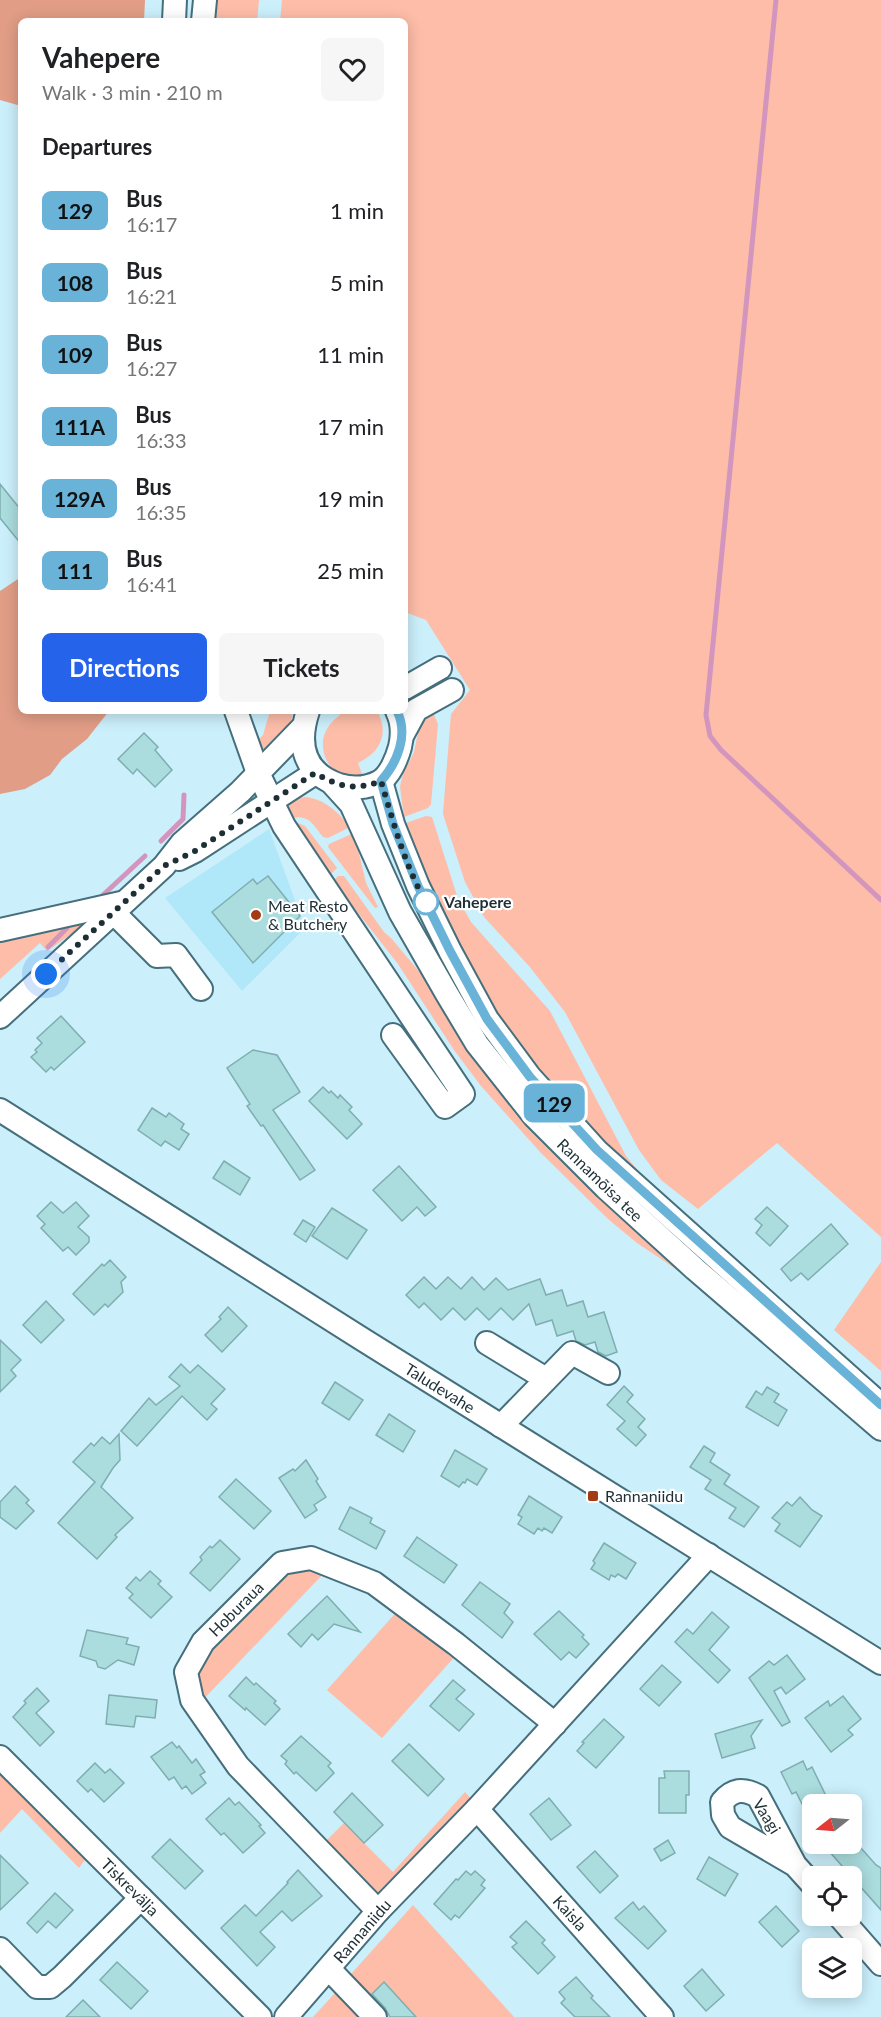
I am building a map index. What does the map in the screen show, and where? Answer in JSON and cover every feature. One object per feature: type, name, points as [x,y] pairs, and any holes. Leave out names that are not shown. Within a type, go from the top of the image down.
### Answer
[{"type":"street","points":[[174,18],[175,0]]},
{"type":"street","points":[[203,18],[205,0]]},
{"type":"street","points":[[306,719],[306,759],[323,778],[346,787],[364,787],[381,781],[389,772],[398,753],[403,734],[416,710],[452,690]]},
{"type":"street","points":[[237,714],[258,773],[284,826],[463,1094],[445,1107],[393,1035]]},
{"type":"street","points":[[398,714],[403,734]]},
{"type":"street","points":[[0,1017],[164,866],[182,843],[258,773],[306,719]]},
{"type":"street","points":[[164,866],[195,851],[272,802],[323,778]]},
{"type":"street","name":"Rannamõisa tee","points":[[323,778],[351,804],[400,912],[477,1044],[534,1116],[606,1188],[695,1269],[881,1429]]},
{"type":"street","name":"Rannamõisa tee","points":[[381,781],[393,824],[418,886],[450,951],[487,1019],[530,1077],[597,1150],[881,1405]]},
{"type":"street","points":[[0,930],[118,907]]},
{"type":"street","points":[[118,907],[157,956],[176,955],[201,989]]},
{"type":"street","name":"Taludevahe","points":[[0,1110],[881,1663]]},
{"type":"street","points":[[487,1343],[546,1379]]},
{"type":"street","points":[[501,1426],[572,1353],[608,1373]]},
{"type":"street","name":"Rannaniidu","points":[[285,2017],[378,1911],[477,1809],[709,1555]]},
{"type":"street","name":"Hoburaua","points":[[378,1911],[238,1766],[192,1701],[186,1672],[203,1642],[282,1563],[311,1558],[374,1583],[456,1644],[555,1724]]},
{"type":"street","name":"Tiskrevälja","points":[[0,1757],[260,2017]]},
{"type":"street","name":"Kaisla","points":[[477,1809],[662,2017]]},
{"type":"street","points":[[795,1865],[802,1873]]},
{"type":"street","points":[[0,1949],[37,1987],[50,1987],[141,1898]]},
{"type":"street","points":[[848,1926],[881,1964]]},
{"type":"street","points":[[329,1969],[375,2017]]},
{"type":"shaded area","points":[[0,0],[145,0],[144,18],[18,18],[18,105],[0,100]]},
{"type":"shaded area","points":[[216,0],[259,0],[257,18],[214,18]]},
{"type":"shaded area","points":[[282,0],[881,0],[881,1237],[777,1143],[698,1209],[661,1180],[639,1150],[565,1012],[529,966],[484,917],[465,882],[443,814],[451,714],[470,690],[426,620],[408,613],[408,18],[280,18]]},
{"type":"shaded area","points":[[18,579],[18,714],[107,714],[87,739],[62,759],[50,775],[25,789],[0,794],[0,591]]},
{"type":"shaded area","points":[[432,710],[438,724],[431,804],[428,808],[404,817],[400,787],[402,777],[414,752],[421,718]]},
{"type":"shaded area","points":[[269,714],[293,714],[286,730],[262,755],[254,744],[263,735]]},
{"type":"shaded area","points":[[378,714],[381,719],[383,734],[381,742],[372,754],[358,763],[363,777],[340,774],[326,760],[323,748],[324,735],[340,715]]},
{"type":"shaded area","points":[[305,797],[319,800],[330,807],[350,827],[328,838],[323,837],[305,818],[288,819],[287,810],[290,804]]},
{"type":"shaded area","points":[[426,816],[432,817],[458,899],[471,922],[550,1011],[626,1156],[644,1178],[563,1098],[515,1038],[473,975],[441,912],[406,823]]},
{"type":"shaded area","points":[[298,823],[305,826],[337,868],[329,876],[291,824]]},
{"type":"shaded area","points":[[269,829],[305,928],[242,991],[165,898]]},
{"type":"shaded area","points":[[354,833],[366,883],[378,907],[375,908],[328,847],[329,844]]},
{"type":"shaded area","points":[[338,876],[344,876],[384,932],[691,1279],[637,1243],[608,1219],[541,1153],[481,1086],[454,1050],[398,964],[333,881]]},
{"type":"shaded area","points":[[81,918],[83,926],[47,951],[40,943],[0,979],[0,937]]},
{"type":"shaded area","points":[[881,1262],[881,1371],[834,1330]]},
{"type":"shaded area","points":[[295,1565],[327,1570],[200,1703],[192,1686],[201,1652]]},
{"type":"shaded area","points":[[400,1608],[458,1653],[382,1738],[327,1690]]},
{"type":"shaded area","points":[[0,1769],[87,1857],[79,1868],[22,1809],[0,1833]]},
{"type":"shaded area","points":[[465,1792],[473,1801],[386,1894],[371,1894],[323,1844],[344,1823],[393,1872]]},
{"type":"shaded area","points":[[413,1905],[514,2017],[416,2017],[385,1983],[370,1996],[351,1974]]},
{"type":"shaded area","points":[[336,1992],[363,2013],[359,2017],[313,2017]]},
{"type":"building","points":[[0,484],[18,506],[18,540],[0,518]]},
{"type":"building","points":[[144,733],[158,747],[155,750],[172,770],[155,787],[137,769],[133,774],[118,759]]},
{"type":"building","points":[[268,876],[300,916],[253,963],[212,912],[253,879],[257,884]]},
{"type":"building","points":[[61,1016],[85,1042],[54,1070],[51,1067],[46,1072],[31,1057],[42,1043],[37,1038]]},
{"type":"building","points":[[253,1050],[277,1055],[300,1092],[273,1110],[315,1170],[300,1180],[263,1125],[261,1126],[247,1106],[250,1104],[227,1068]]},
{"type":"building","points":[[323,1087],[338,1098],[340,1095],[352,1107],[349,1110],[362,1124],[347,1139],[309,1101]]},
{"type":"building","points":[[152,1108],[166,1117],[169,1113],[184,1124],[181,1129],[189,1134],[179,1150],[165,1141],[161,1146],[138,1130]]},
{"type":"building","points":[[224,1161],[250,1178],[240,1195],[213,1178]]},
{"type":"building","points":[[399,1166],[436,1207],[425,1216],[417,1207],[402,1221],[373,1190]]},
{"type":"building","points":[[51,1202],[63,1213],[76,1202],[89,1216],[78,1227],[89,1237],[89,1242],[76,1255],[68,1247],[63,1251],[41,1228],[45,1224],[37,1216]]},
{"type":"building","points":[[767,1207],[788,1226],[770,1246],[756,1233],[762,1225],[755,1219]]},
{"type":"building","points":[[332,1208],[367,1230],[347,1259],[312,1236]]},
{"type":"building","points":[[303,1220],[315,1227],[306,1242],[294,1234]]},
{"type":"building","points":[[831,1224],[848,1244],[808,1280],[801,1273],[791,1281],[781,1269]]},
{"type":"building","points":[[110,1260],[126,1277],[121,1282],[123,1292],[108,1307],[105,1304],[94,1315],[73,1294],[102,1264],[104,1266]]},
{"type":"building","points":[[424,1277],[436,1289],[448,1277],[461,1289],[472,1277],[484,1290],[496,1278],[508,1290],[540,1279],[546,1295],[562,1290],[567,1306],[583,1301],[588,1317],[604,1312],[617,1352],[606,1356],[598,1352],[595,1342],[585,1345],[576,1341],[573,1331],[557,1336],[552,1320],[536,1325],[529,1304],[513,1320],[501,1308],[489,1320],[477,1308],[465,1320],[453,1308],[441,1320],[424,1303],[419,1308],[406,1295]]},
{"type":"building","points":[[46,1301],[64,1320],[41,1343],[23,1325]]},
{"type":"building","points":[[228,1307],[247,1326],[222,1352],[205,1335],[221,1319],[219,1317]]},
{"type":"building","points":[[0,1340],[21,1360],[11,1370],[16,1376],[0,1392]]},
{"type":"building","points":[[181,1364],[190,1373],[198,1365],[225,1389],[211,1404],[217,1409],[207,1420],[182,1396],[137,1446],[121,1431],[149,1398],[156,1405],[180,1386],[169,1377]]},
{"type":"building","points":[[335,1382],[363,1400],[349,1420],[322,1403]]},
{"type":"building","points":[[624,1386],[633,1395],[627,1402],[645,1419],[638,1427],[646,1435],[636,1446],[617,1429],[625,1421],[607,1405]]},
{"type":"building","points":[[767,1387],[779,1394],[774,1402],[787,1410],[778,1426],[746,1407],[756,1391],[762,1395]]},
{"type":"building","points":[[389,1414],[415,1431],[403,1452],[376,1435]]},
{"type":"building","points":[[119,1434],[120,1460],[101,1487],[133,1518],[115,1535],[117,1537],[97,1559],[58,1523],[95,1482],[73,1462],[91,1443],[94,1446],[102,1437],[110,1444]]},
{"type":"building","points":[[704,1446],[715,1453],[710,1462],[730,1475],[724,1484],[759,1507],[744,1527],[729,1518],[736,1508],[705,1489],[711,1480],[690,1467]]},
{"type":"building","points":[[455,1450],[487,1469],[477,1485],[467,1479],[459,1487],[441,1476]]},
{"type":"building","points":[[306,1460],[326,1497],[314,1505],[317,1510],[305,1518],[279,1478],[293,1469],[295,1471]]},
{"type":"building","points":[[236,1479],[271,1511],[254,1529],[219,1497]]},
{"type":"building","points":[[15,1486],[29,1500],[26,1503],[34,1511],[16,1529],[0,1517],[0,1502]]},
{"type":"building","points":[[529,1496],[562,1517],[552,1533],[544,1528],[542,1531],[538,1528],[534,1534],[518,1524],[522,1517],[518,1515]]},
{"type":"building","points":[[800,1497],[812,1510],[822,1516],[800,1547],[775,1531],[780,1524],[772,1518],[787,1502],[792,1506]]},
{"type":"building","points":[[350,1507],[372,1518],[370,1523],[385,1531],[376,1549],[339,1529]]},
{"type":"building","points":[[417,1537],[457,1565],[444,1583],[404,1556]]},
{"type":"building","points":[[220,1540],[240,1559],[210,1591],[190,1573],[202,1560],[200,1557],[210,1546],[212,1548]]},
{"type":"building","points":[[604,1543],[636,1563],[626,1579],[618,1574],[615,1577],[611,1575],[609,1580],[591,1569]]},
{"type":"building","points":[[150,1571],[161,1581],[158,1584],[172,1597],[151,1618],[129,1598],[133,1594],[126,1588],[136,1577],[140,1581]]},
{"type":"building","points":[[480,1582],[510,1604],[504,1613],[513,1622],[502,1638],[462,1605]]},
{"type":"building","points":[[327,1596],[360,1632],[334,1624],[318,1640],[312,1634],[301,1647],[288,1634]]},
{"type":"building","points":[[559,1611],[584,1635],[582,1637],[589,1644],[576,1658],[569,1652],[561,1660],[534,1634]]},
{"type":"building","points":[[712,1612],[729,1627],[709,1650],[730,1670],[718,1683],[675,1642],[687,1629],[693,1634]]},
{"type":"building","points":[[87,1630],[128,1638],[126,1644],[139,1647],[134,1665],[118,1660],[105,1669],[98,1667],[96,1661],[80,1656]]},
{"type":"building","points":[[787,1655],[805,1679],[786,1694],[781,1687],[774,1691],[790,1722],[782,1726],[749,1678],[769,1661],[774,1665]]},
{"type":"building","points":[[662,1665],[681,1682],[659,1706],[640,1689]]},
{"type":"building","points":[[246,1677],[276,1701],[274,1703],[280,1709],[265,1725],[229,1696]]},
{"type":"building","points":[[453,1680],[465,1690],[456,1699],[474,1714],[459,1731],[430,1706]]},
{"type":"building","points":[[37,1688],[49,1701],[36,1713],[54,1732],[40,1746],[13,1717]]},
{"type":"building","points":[[109,1695],[157,1700],[155,1718],[136,1716],[134,1727],[106,1724]]},
{"type":"building","points":[[843,1696],[861,1719],[848,1730],[853,1735],[831,1752],[805,1718],[828,1701],[830,1706]]},
{"type":"building","points":[[604,1719],[624,1737],[596,1768],[577,1751],[584,1743],[582,1742]]},
{"type":"building","points":[[762,1720],[751,1736],[755,1748],[722,1758],[715,1734]]},
{"type":"building","points":[[301,1736],[331,1763],[328,1766],[334,1773],[316,1791],[296,1772],[294,1774],[285,1764],[287,1761],[281,1756]]},
{"type":"building","points":[[172,1742],[177,1748],[179,1746],[192,1763],[196,1759],[205,1772],[200,1775],[206,1783],[192,1794],[186,1786],[182,1789],[174,1777],[169,1780],[151,1757]]},
{"type":"building","points":[[409,1744],[444,1779],[428,1796],[392,1761]]},
{"type":"building","points":[[803,1761],[807,1770],[812,1767],[825,1794],[802,1794],[802,1804],[796,1792],[792,1794],[781,1772]]},
{"type":"building","points":[[95,1763],[105,1773],[110,1769],[124,1783],[104,1802],[91,1789],[88,1792],[77,1781]]},
{"type":"building","points":[[664,1771],[689,1771],[686,1813],[659,1813],[659,1778],[665,1778]]},
{"type":"building","points":[[352,1793],[383,1825],[364,1843],[334,1812]]},
{"type":"building","points":[[229,1798],[235,1805],[239,1802],[261,1825],[259,1826],[265,1833],[243,1853],[224,1833],[221,1835],[206,1819]]},
{"type":"building","points":[[549,1798],[571,1825],[551,1840],[530,1814]]},
{"type":"building","points":[[170,1839],[203,1871],[185,1889],[152,1857]]},
{"type":"building","points":[[668,1840],[675,1853],[661,1861],[654,1849]]},
{"type":"building","points":[[862,1849],[881,1868],[881,1910],[862,1888],[862,1866],[842,1866],[832,1854],[862,1854]]},
{"type":"building","points":[[595,1851],[618,1876],[600,1893],[577,1867]]},
{"type":"building","points":[[0,1855],[28,1883],[0,1910]]},
{"type":"building","points":[[709,1857],[738,1874],[725,1896],[697,1879]]},
{"type":"building","points":[[298,1870],[322,1896],[292,1921],[282,1911],[260,1932],[275,1947],[257,1966],[221,1928],[245,1905],[256,1916]]},
{"type":"building","points":[[466,1871],[471,1875],[475,1871],[485,1880],[481,1885],[485,1888],[459,1918],[455,1915],[451,1920],[434,1904]]},
{"type":"building","points":[[55,1893],[73,1910],[56,1928],[48,1921],[37,1933],[27,1923]]},
{"type":"building","points":[[633,1902],[639,1910],[644,1906],[666,1931],[648,1949],[615,1918]]},
{"type":"building","points":[[776,1906],[799,1931],[782,1947],[759,1922]]},
{"type":"building","points":[[526,1921],[545,1940],[542,1943],[555,1957],[538,1974],[512,1947],[517,1943],[510,1937]]},
{"type":"building","points":[[117,1962],[148,1991],[131,2009],[100,1980]]},
{"type":"building","points":[[702,1969],[724,1995],[706,2011],[684,1986]]},
{"type":"building","points":[[576,1977],[593,1996],[591,1998],[610,2017],[575,2017],[561,2003],[565,1999],[559,1992]]},
{"type":"building","points":[[384,1982],[416,2017],[390,2017],[372,1994]]},
{"type":"building","points":[[83,2000],[100,2017],[66,2017]]},
{"type":"waterway","points":[[776,0],[706,715],[710,736],[721,750],[881,900]]},
{"type":"waterway","points":[[161,841],[183,819],[184,795]]},
{"type":"waterway","points":[[102,896],[145,856]]},
{"type":"waterway","points":[[48,947],[67,928]]},
{"type":"bus line","name":"129","points":[[398,714],[403,734],[398,753],[389,772],[381,781],[393,824],[418,886],[487,1019],[530,1077],[597,1150],[711,1255],[881,1405]]},
{"type":"place","name":"Vahepere","points":[[426,902]]},
{"type":"place","name":"Meat Resto & Butchery","points":[[256,915]]},
{"type":"place","name":"Rannaniidu","points":[[593,1496]]},
{"type":"route","points":[[46,974],[164,866],[195,851],[315,773],[346,787],[364,787],[381,781],[393,824],[426,902]]}]
